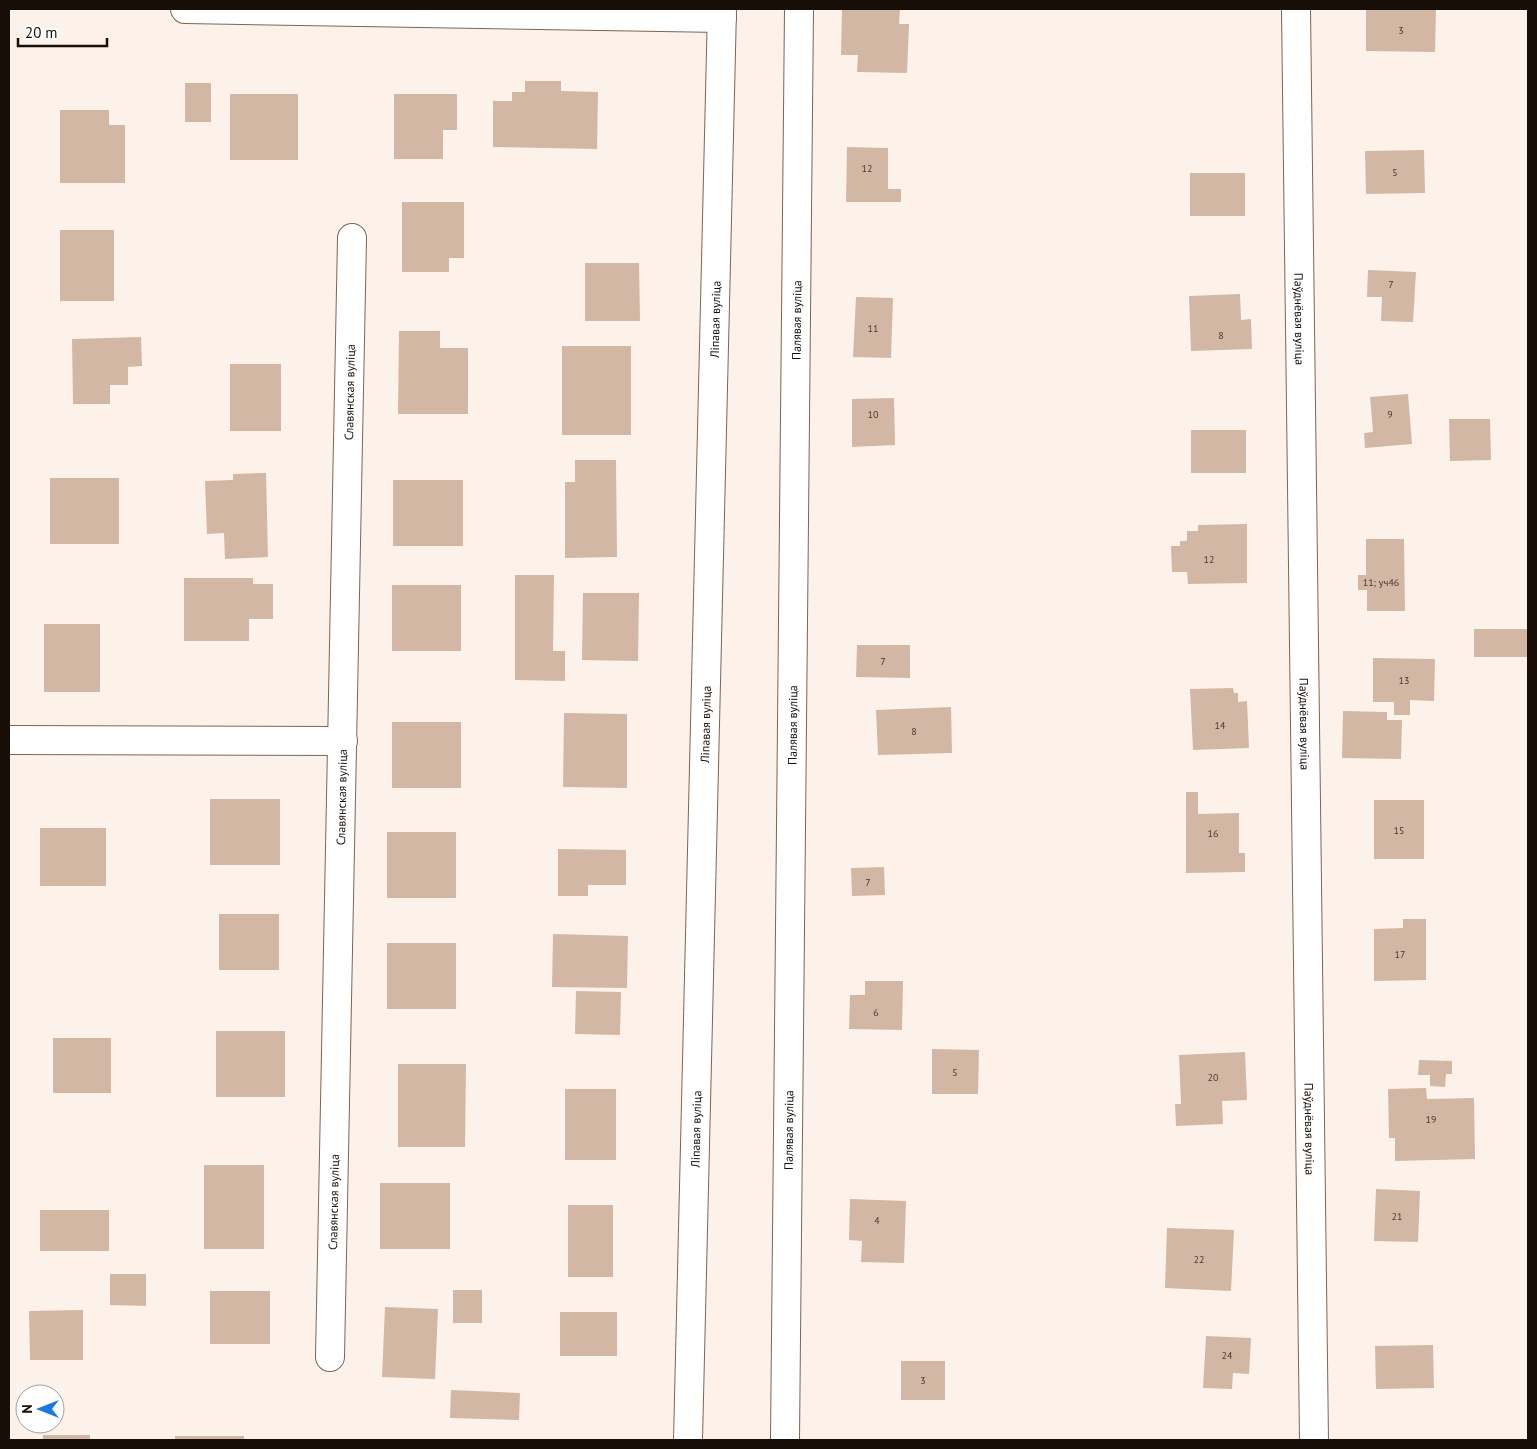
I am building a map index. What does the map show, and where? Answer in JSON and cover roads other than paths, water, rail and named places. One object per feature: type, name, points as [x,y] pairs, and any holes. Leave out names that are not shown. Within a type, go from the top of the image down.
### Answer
[{"type":"street","points":[[185,9],[722,13]]},
{"type":"street","name":"Палявая вуліца","points":[[785,1440],[799,9]]},
{"type":"street","name":"Паўднёвая вуліца","points":[[1296,9],[1314,1440]]},
{"type":"street","name":"Ліпавая вуліца","points":[[688,1440],[722,13]]},
{"type":"street","name":"Славянская вуліца","points":[[330,1357],[352,238]]},
{"type":"street","points":[[9,740],[343,741]]}]
